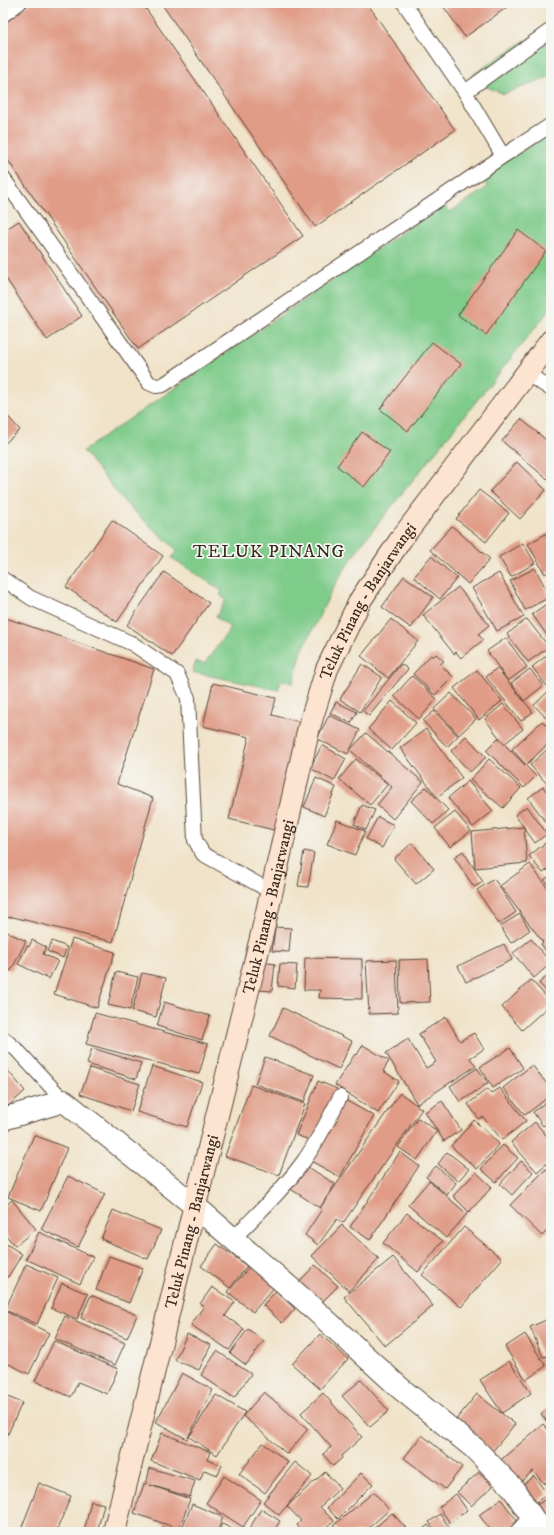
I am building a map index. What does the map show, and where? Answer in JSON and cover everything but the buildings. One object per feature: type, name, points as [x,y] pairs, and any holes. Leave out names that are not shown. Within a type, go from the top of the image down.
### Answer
[{"type":"main road","name":"Teluk Pinang - Banjarwangi","points":[[114,1532],[196,1206],[272,892],[311,719],[326,669],[360,599],[401,539],[551,341]]},
{"type":"street","points":[[3,1119],[64,1101],[196,1206],[304,1300],[400,1388],[486,1460],[512,1487],[537,1524]]},
{"type":"lane","points":[[3,15],[19,3]]},
{"type":"lane","points":[[404,3],[465,92],[503,156]]},
{"type":"lane","points":[[465,92],[551,30]]},
{"type":"lane","points":[[3,178],[149,383],[156,386],[162,385],[551,125]]},
{"type":"lane","points":[[526,373],[551,389]]},
{"type":"lane","points":[[3,579],[31,598],[133,644],[177,674],[188,698],[195,840],[203,854],[272,892]]},
{"type":"lane","points":[[3,1038],[17,1050],[64,1101]]},
{"type":"lane","points":[[233,1239],[278,1192],[303,1162],[319,1138],[340,1097]]},
{"type":"lane","points":[[517,1532],[537,1524]]},
{"type":"green space","points":[[551,23],[551,76],[504,94],[470,80],[474,74]]},
{"type":"green space","points":[[551,133],[551,308],[360,546],[334,586],[302,651],[293,683],[281,680],[278,690],[192,672],[196,661],[204,664],[231,628],[216,617],[226,600],[220,595],[222,591],[172,558],[177,550],[127,505],[83,451],[443,204],[450,212],[488,187],[480,176]]},
{"type":"district","name":"TELUK PINANG","points":[[269,551]]}]
